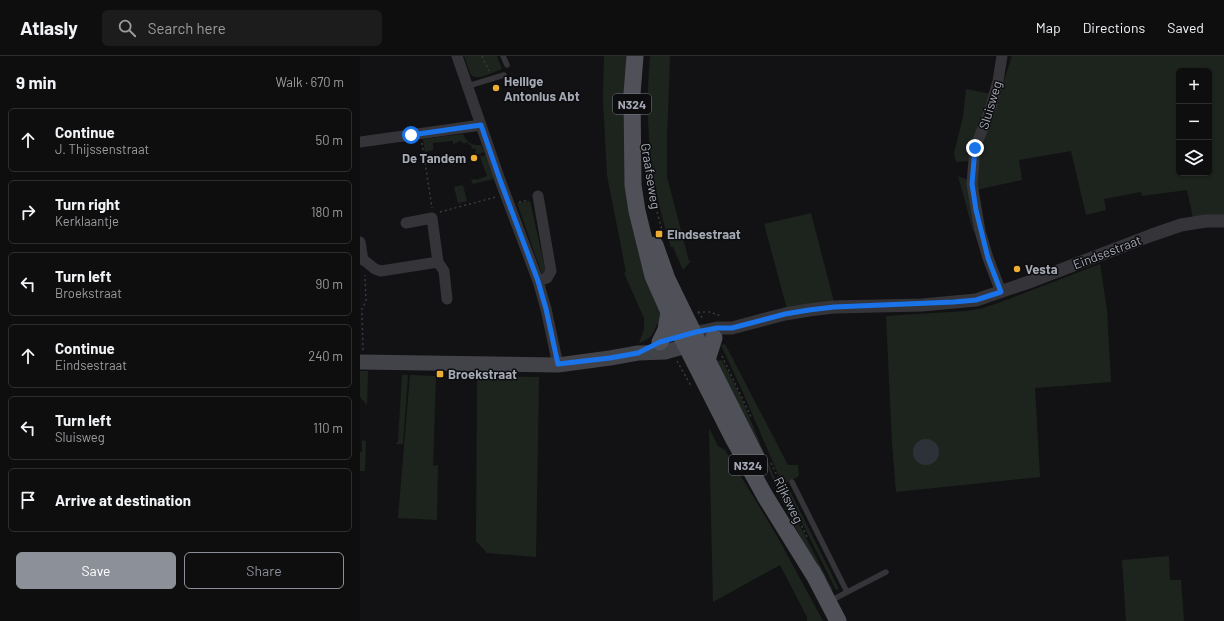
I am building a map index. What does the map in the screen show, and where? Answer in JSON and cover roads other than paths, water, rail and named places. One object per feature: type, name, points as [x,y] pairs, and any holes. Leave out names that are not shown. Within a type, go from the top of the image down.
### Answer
[{"type":"main road","name":"Graafseweg","points":[[635,56],[632,94],[632,126],[640,154],[647,215],[667,279],[694,339]]},
{"type":"main road","name":"Graafseweg","points":[[640,154],[633,185],[637,211],[653,276],[669,312],[694,339]]},
{"type":"main road","points":[[660,342],[666,330],[669,312]]},
{"type":"main road","points":[[638,353],[660,342],[694,339]]},
{"type":"main road","points":[[362,362],[558,364],[638,353],[665,352],[694,339]]},
{"type":"main road","name":"Rijksweg","points":[[694,339],[714,358],[767,478],[838,621]]},
{"type":"main road","name":"Rijksweg","points":[[694,339],[733,438],[758,483],[817,580]]},
{"type":"street","points":[[456,56],[538,281],[546,309],[558,364]]},
{"type":"street","name":"Sluisweg","points":[[1001,292],[988,258],[980,231],[972,184],[975,148],[990,110],[998,81],[1002,56]]},
{"type":"street","points":[[360,142],[481,125]]},
{"type":"street","points":[[538,281],[547,278],[551,271],[539,197]]},
{"type":"street","points":[[406,223],[432,218],[438,262],[444,271],[448,299]]},
{"type":"street","name":"Eindsestraat","points":[[694,339],[717,328],[732,328],[785,314],[809,310],[834,307],[976,300],[1181,225],[1206,221],[1224,221]]},
{"type":"street","points":[[360,242],[365,261],[381,271],[438,262]]},
{"type":"street","name":"Eindsestraat","points":[[694,339],[723,335],[732,328]]},
{"type":"lane","points":[[503,56],[506,64]]},
{"type":"lane","points":[[468,86],[504,75]]},
{"type":"lane","points":[[792,482],[847,592]]},
{"type":"lane","points":[[828,602],[886,572]]},
{"type":"place","name":"Heilige Antonius Abt","points":[[496,88]]},
{"type":"place","name":"De Tandem","points":[[474,158]]},
{"type":"place","name":"Eindsestraat","points":[[659,234]]},
{"type":"place","name":"Vesta","points":[[1017,269]]},
{"type":"place","name":"Broekstraat","points":[[440,374]]}]
